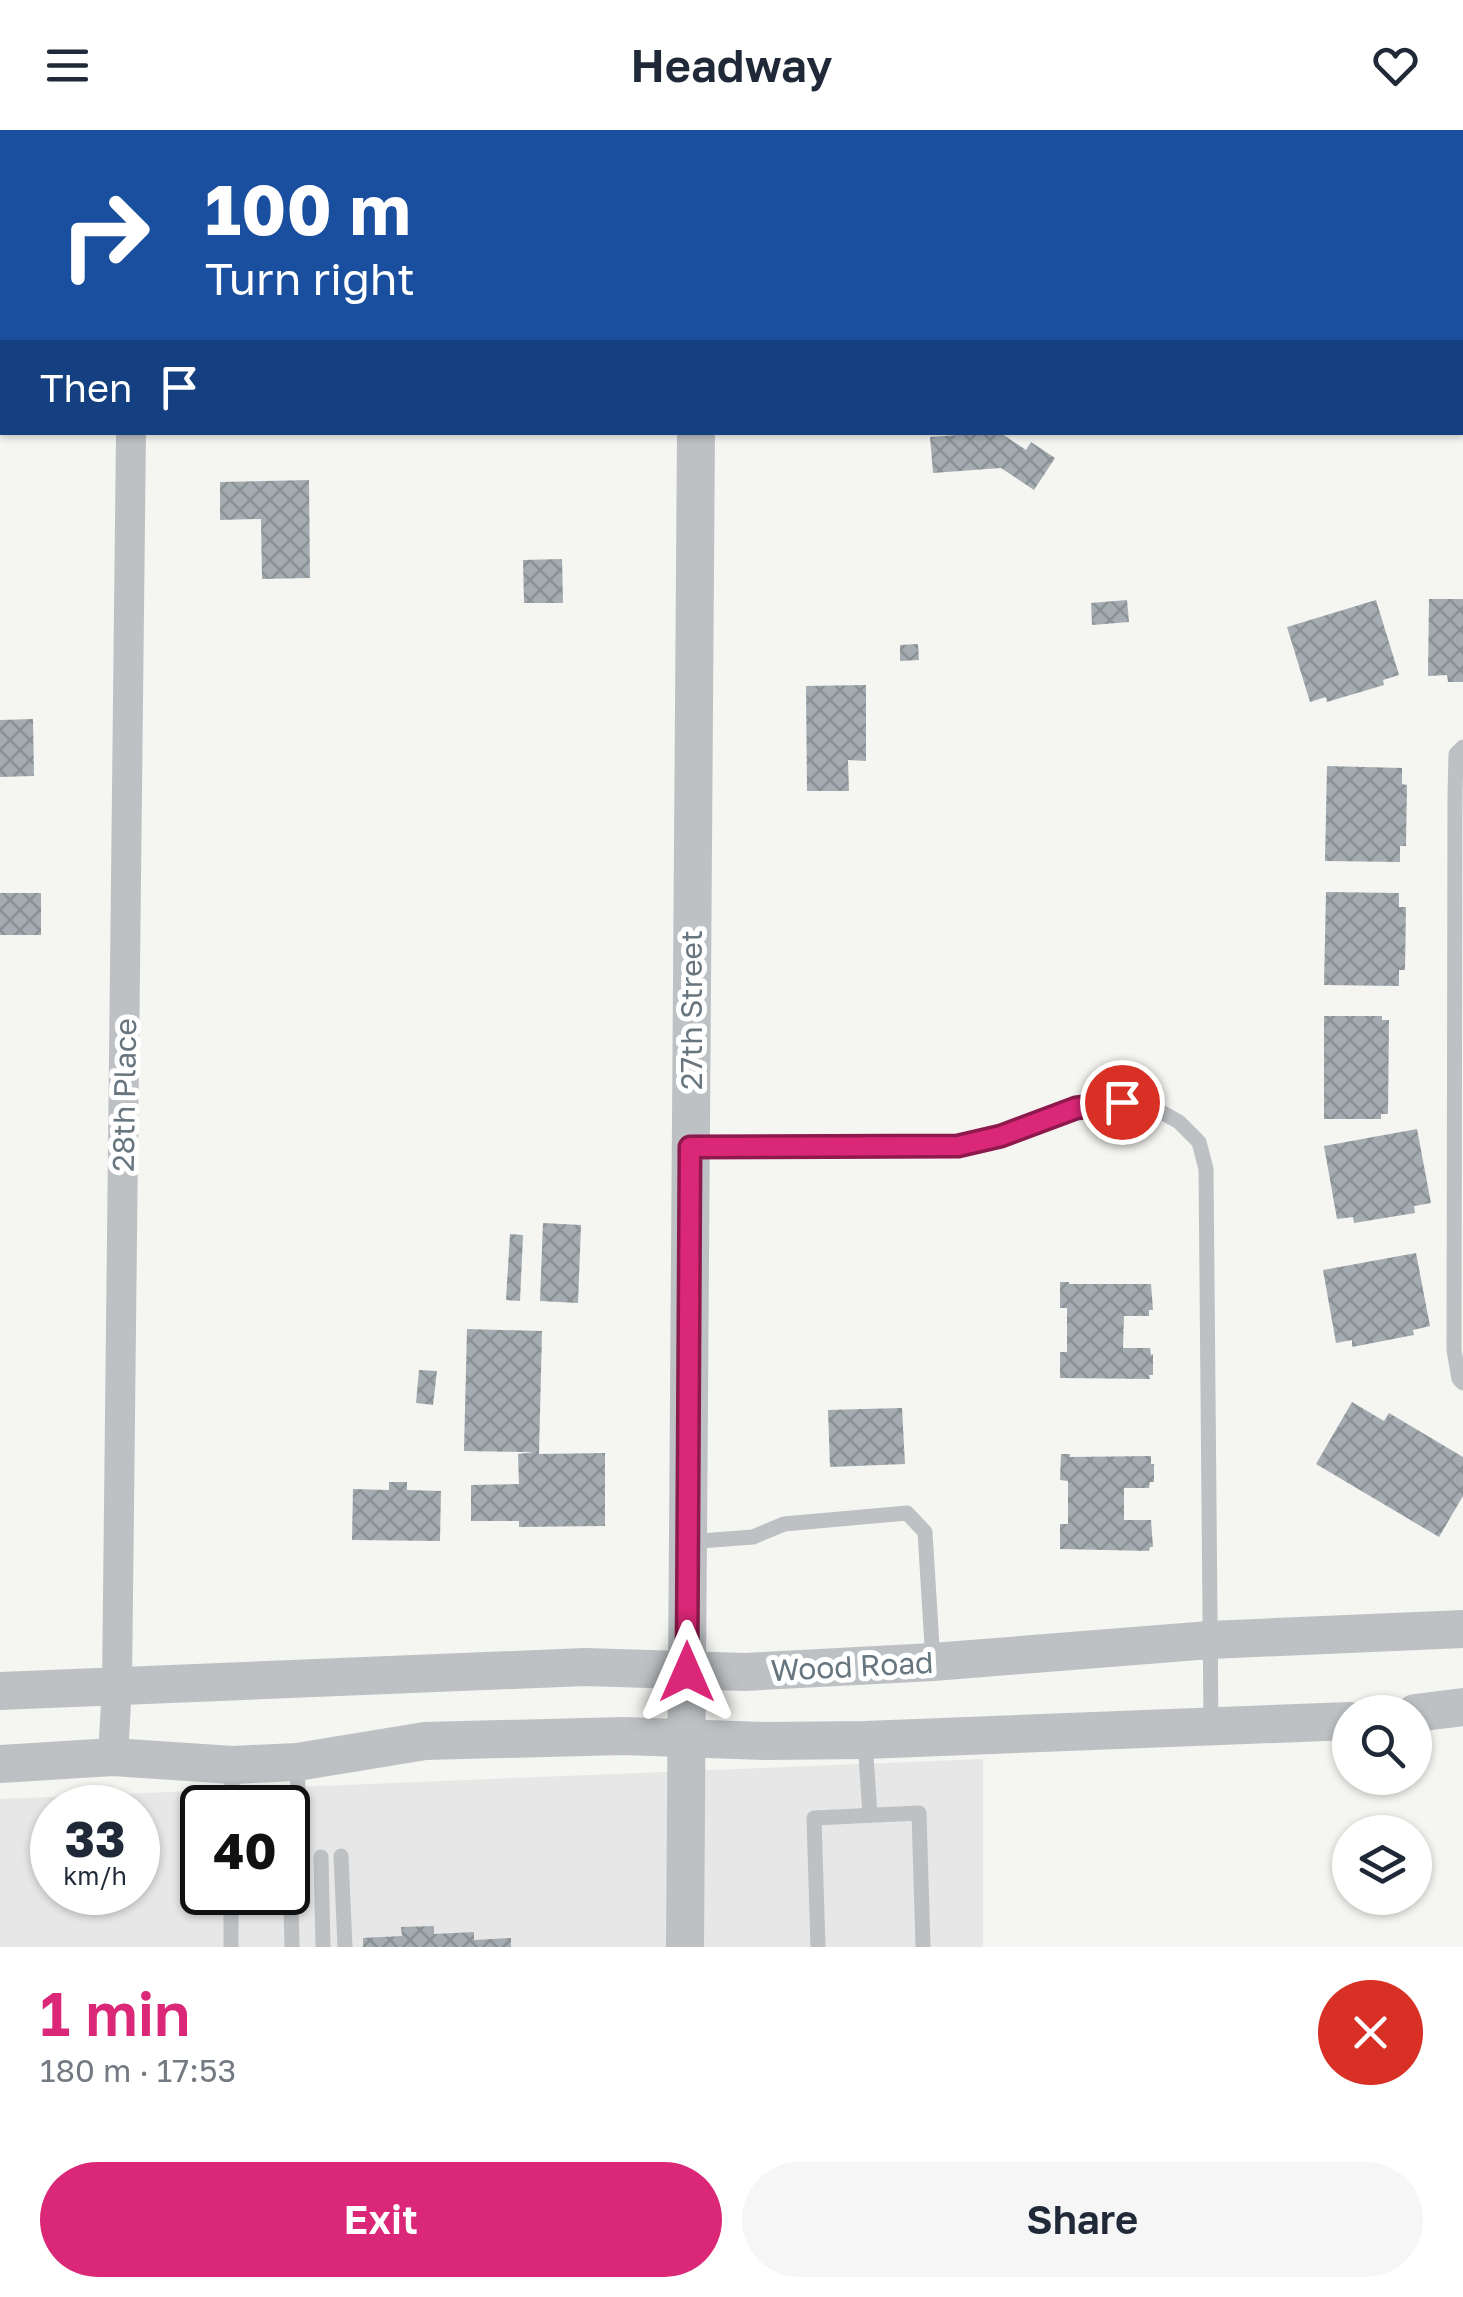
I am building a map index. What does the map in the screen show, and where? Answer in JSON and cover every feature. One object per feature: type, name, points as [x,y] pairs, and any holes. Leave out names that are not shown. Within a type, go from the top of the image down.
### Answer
[{"type":"street","name":"28th Place","points":[[113,1757],[118,1684],[131,435]]},
{"type":"street","name":"27th Street","points":[[685,1947],[696,435]]},
{"type":"street","name":"Wood Road","points":[[0,1691],[585,1667],[745,1672],[1210,1640],[1463,1630]]},
{"type":"street","points":[[1432,1711],[1463,1707]]},
{"type":"street","points":[[0,1764],[113,1757],[232,1765],[297,1762],[425,1741],[624,1736],[865,1740],[1332,1722]]},
{"type":"lane","points":[[1463,747],[1456,754],[1455,794],[1454,1350],[1463,1383]]},
{"type":"lane","points":[[690,1147],[958,1146],[1001,1136],[1076,1108],[1122,1102],[1154,1108],[1179,1122],[1199,1142],[1206,1169],[1210,1726]]},
{"type":"lane","points":[[687,1542],[754,1538],[784,1524],[907,1513],[925,1532],[933,1662]]},
{"type":"lane","points":[[865,1740],[870,1815]]},
{"type":"lane","points":[[292,1947],[291,1907],[300,1856],[297,1762]]},
{"type":"lane","points":[[232,1765],[232,1785]]},
{"type":"lane","points":[[818,1947],[814,1818],[919,1813],[924,1947]]},
{"type":"lane","points":[[321,1856],[323,1947]]},
{"type":"lane","points":[[342,1856],[346,1947]]},
{"type":"lane","points":[[231,1947],[232,1915]]},
{"type":"shaded area","points":[[983,1759],[983,1947],[0,1947],[0,1799],[30,1798],[30,1915],[160,1915],[160,1792],[180,1792],[180,1915],[310,1915],[310,1786]]},
{"type":"building","points":[[1004,435],[1026,450],[1031,442],[1055,458],[1034,490],[1001,468],[933,473],[930,437]]},
{"type":"building","points":[[309,480],[310,578],[262,579],[261,519],[220,520],[220,482]]},
{"type":"building","points":[[562,559],[563,603],[524,603],[523,560]]},
{"type":"building","points":[[1429,599],[1463,599],[1463,682],[1448,682],[1447,675],[1428,676]]},
{"type":"building","points":[[1127,600],[1129,622],[1092,625],[1091,603]]},
{"type":"building","points":[[1376,600],[1399,675],[1383,680],[1384,685],[1327,702],[1326,697],[1310,702],[1287,627]]},
{"type":"building","points":[[918,644],[919,660],[900,661],[900,645]]},
{"type":"building","points":[[866,685],[866,761],[848,760],[849,791],[807,791],[806,686]]},
{"type":"building","points":[[33,719],[34,776],[0,777],[0,720]]},
{"type":"building","points":[[1327,766],[1402,768],[1402,784],[1407,785],[1406,846],[1400,846],[1400,862],[1325,861]]},
{"type":"building","points":[[1326,892],[1399,893],[1399,907],[1406,907],[1405,970],[1399,970],[1399,986],[1324,985]]},
{"type":"building","points":[[0,893],[41,893],[41,935],[0,935]]},
{"type":"building","points":[[1324,1016],[1382,1016],[1382,1020],[1389,1020],[1388,1114],[1381,1114],[1381,1119],[1324,1119]]},
{"type":"building","points":[[1417,1129],[1431,1203],[1414,1206],[1415,1213],[1354,1223],[1353,1217],[1337,1219],[1324,1146]]},
{"type":"building","points":[[543,1223],[581,1225],[578,1303],[540,1301]]},
{"type":"building","points":[[510,1234],[523,1235],[520,1301],[506,1300]]},
{"type":"building","points":[[1416,1253],[1430,1326],[1413,1330],[1414,1335],[1352,1347],[1352,1340],[1336,1343],[1323,1270]]},
{"type":"building","points":[[1060,1282],[1151,1284],[1153,1310],[1149,1310],[1149,1316],[1124,1316],[1123,1348],[1150,1348],[1150,1379],[1060,1378],[1060,1352],[1067,1352],[1067,1308],[1060,1308]]},
{"type":"building","points":[[467,1329],[542,1331],[539,1454],[605,1453],[605,1526],[519,1527],[519,1521],[471,1521],[471,1485],[519,1484],[518,1454],[534,1452],[464,1451]]},
{"type":"building","points":[[419,1370],[437,1371],[433,1405],[416,1403]]},
{"type":"building","points":[[1352,1402],[1384,1421],[1389,1413],[1463,1457],[1463,1496],[1439,1537],[1316,1464]]},
{"type":"building","points":[[902,1408],[905,1464],[830,1467],[828,1410]]},
{"type":"building","points":[[1061,1454],[1151,1456],[1154,1482],[1150,1482],[1149,1488],[1124,1488],[1124,1520],[1151,1520],[1153,1547],[1149,1551],[1060,1549],[1060,1524],[1068,1524],[1068,1481],[1060,1480]]},
{"type":"building","points":[[389,1482],[407,1482],[407,1490],[441,1491],[440,1541],[352,1540],[353,1489],[389,1490]]},
{"type":"building","points":[[434,1926],[434,1934],[474,1932],[474,1940],[511,1938],[511,1947],[363,1947],[363,1938],[402,1936],[401,1927]]},
{"type":"route","points":[[687,1672],[690,1147],[958,1146],[1001,1136],[1076,1108],[1122,1102]]}]
